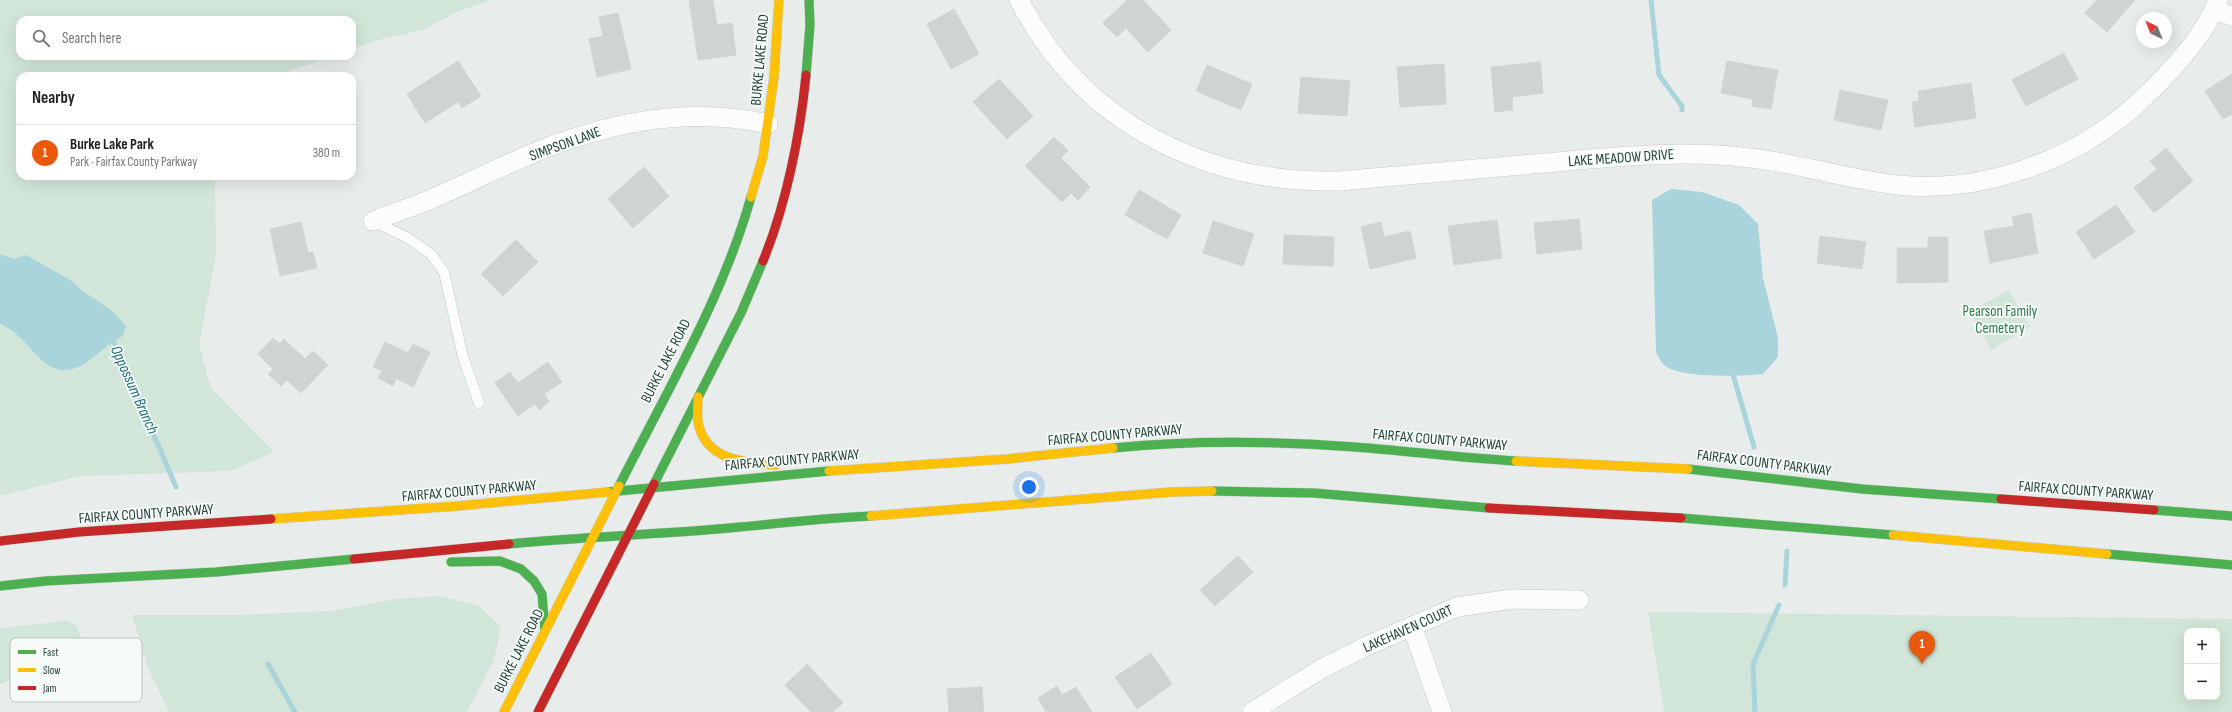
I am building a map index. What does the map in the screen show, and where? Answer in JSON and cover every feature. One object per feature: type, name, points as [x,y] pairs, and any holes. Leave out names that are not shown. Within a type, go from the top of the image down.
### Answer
[{"type":"main road","name":"BURKE LAKE ROAD","points":[[504,712],[715,296],[743,227],[763,156],[774,78],[779,0]]},
{"type":"main road","points":[[538,712],[741,313],[770,243],[791,167],[802,97],[810,25],[809,0]]},
{"type":"main road","points":[[698,397],[698,422],[705,439],[717,454],[734,462],[865,468]]},
{"type":"main road","name":"FAIRFAX COUNTY PARKWAY","points":[[0,541],[79,532],[457,506],[865,468],[1007,459],[1156,444],[1263,442],[1355,447],[1475,459],[1678,468],[1862,489],[2232,516]]},
{"type":"main road","points":[[0,586],[46,581],[216,572],[593,536],[717,529],[807,520],[906,514],[1144,494],[1238,491],[1314,493],[1480,506],[1747,522],[2232,566]]},
{"type":"main road","points":[[374,558],[440,561],[502,561],[514,565],[525,572],[536,583],[544,599],[545,632]]},
{"type":"street","name":"LAKE MEADOW DRIVE","points":[[1019,0],[1036,28],[1070,73],[1112,112],[1162,144],[1198,160],[1234,171],[1270,178],[1309,182],[1339,181],[1605,158],[1683,154],[1751,158],[1897,185],[1942,185],[2004,175],[2042,163],[2084,143],[2107,128],[2141,100],[2179,60],[2216,5]]},
{"type":"street","points":[[2216,5],[2232,16]]},
{"type":"street","name":"SIMPSON LANE","points":[[373,220],[424,202],[571,139],[632,122],[707,115],[745,119],[768,124]]},
{"type":"street","name":"LAKEHAVEN COURT","points":[[1252,712],[1321,669],[1412,626],[1457,607],[1472,603],[1512,599],[1580,600]]},
{"type":"street","points":[[1412,626],[1442,712]]},
{"type":"lane","points":[[373,220],[408,238],[431,254],[444,272],[463,357],[479,403]]},
{"type":"green space","points":[[0,0],[490,0],[454,13],[426,29],[378,40],[356,48],[356,16],[16,16],[16,60],[321,60],[287,72],[16,72],[16,180],[215,180],[216,255],[199,345],[211,388],[274,452],[231,471],[81,476],[0,496]]},
{"type":"green space","name":"Pearson Family Cemetery","points":[[2009,290],[2030,327],[1991,350],[1969,312]]},
{"type":"green space","points":[[438,596],[478,605],[501,627],[494,660],[467,712],[169,712],[148,668],[142,648],[142,638],[139,638],[132,615],[238,615],[332,611],[395,599]]},
{"type":"green space","points":[[1648,612],[2232,619],[2232,712],[1664,712]]},
{"type":"green space","points":[[67,621],[77,626],[81,638],[10,638],[10,680],[0,684],[0,628]]},
{"type":"water","points":[[1671,189],[1702,192],[1739,205],[1758,224],[1763,278],[1778,338],[1778,357],[1763,374],[1712,376],[1683,373],[1664,365],[1656,352],[1652,200]]},
{"type":"water","points":[[0,254],[14,259],[26,255],[72,281],[81,290],[110,309],[126,326],[123,336],[80,366],[67,370],[56,369],[47,364],[11,330],[0,324]]},
{"type":"building","points":[[689,0],[713,0],[717,25],[732,23],[736,55],[698,60]]},
{"type":"building","points":[[1127,0],[1143,0],[1171,30],[1148,52],[1126,28],[1117,37],[1103,23]]},
{"type":"building","points":[[2097,0],[2135,0],[2107,32],[2085,13]]},
{"type":"building","points":[[954,9],[979,54],[951,69],[927,24]]},
{"type":"building","points":[[618,13],[631,69],[597,77],[589,39],[603,36],[599,17]]},
{"type":"building","points":[[2064,53],[2078,79],[2026,106],[2012,80]]},
{"type":"building","points":[[458,61],[481,96],[462,108],[458,102],[425,123],[407,94]]},
{"type":"building","points":[[1727,61],[1778,70],[1771,109],[1752,106],[1753,99],[1721,93]]},
{"type":"building","points":[[1540,62],[1543,93],[1512,97],[1513,110],[1495,112],[1491,67]]},
{"type":"building","points":[[1444,64],[1446,104],[1400,107],[1397,67]]},
{"type":"building","points":[[1207,65],[1252,84],[1241,110],[1196,91]]},
{"type":"building","points":[[2232,74],[2232,114],[2223,119],[2205,91]]},
{"type":"building","points":[[1301,77],[1350,81],[1347,116],[1298,113]]},
{"type":"building","points":[[999,79],[1033,116],[1007,139],[973,102]]},
{"type":"building","points":[[1971,83],[1976,118],[1915,127],[1912,102],[1919,101],[1918,91]]},
{"type":"building","points":[[1840,90],[1888,100],[1881,130],[1834,120]]},
{"type":"building","points":[[1054,137],[1068,150],[1061,158],[1090,187],[1078,200],[1071,193],[1062,202],[1025,166]]},
{"type":"building","points":[[2166,148],[2193,181],[2154,213],[2134,188],[2157,169],[2150,161]]},
{"type":"building","points":[[644,167],[669,196],[633,228],[608,199]]},
{"type":"building","points":[[1139,190],[1181,215],[1167,239],[1125,215]]},
{"type":"building","points":[[2116,205],[2135,232],[2094,259],[2076,232]]},
{"type":"building","points":[[2031,213],[2038,253],[1990,263],[1984,231],[2014,226],[2012,217]]},
{"type":"building","points":[[1579,219],[1582,249],[1537,254],[1534,223]]},
{"type":"building","points":[[1497,220],[1502,258],[1454,265],[1448,226]]},
{"type":"building","points":[[1213,221],[1254,234],[1243,266],[1203,253]]},
{"type":"building","points":[[301,222],[308,253],[313,252],[317,268],[280,276],[270,229]]},
{"type":"building","points":[[1381,222],[1384,237],[1410,231],[1416,258],[1370,269],[1361,227]]},
{"type":"building","points":[[1284,235],[1334,237],[1333,266],[1283,264]]},
{"type":"building","points":[[1820,236],[1866,242],[1862,269],[1817,263]]},
{"type":"building","points":[[1928,237],[1948,237],[1948,282],[1897,283],[1897,248],[1928,248]]},
{"type":"building","points":[[516,240],[538,262],[503,296],[481,274]]},
{"type":"building","points":[[273,338],[280,344],[284,339],[305,359],[313,351],[328,365],[301,393],[287,380],[281,386],[268,374],[273,369],[258,354]]},
{"type":"building","points":[[385,342],[408,353],[413,344],[430,352],[413,387],[396,378],[393,386],[378,378],[382,371],[373,367]]},
{"type":"building","points":[[548,362],[562,382],[544,394],[549,402],[539,410],[535,404],[518,416],[495,383],[510,372],[518,383]]},
{"type":"building","points":[[1238,556],[1253,572],[1215,606],[1200,590]]},
{"type":"building","points":[[1151,653],[1172,684],[1137,709],[1115,677]]},
{"type":"building","points":[[807,664],[843,703],[833,712],[811,712],[785,685]]},
{"type":"building","points":[[1057,686],[1062,695],[1076,687],[1092,712],[1046,712],[1038,698]]},
{"type":"building","points":[[982,687],[984,712],[949,712],[947,689]]},
{"type":"waterway","points":[[1651,0],[1659,75],[1682,106],[1682,110]]},
{"type":"waterway","name":"Oppossum Branch","points":[[108,338],[113,340],[176,487]]},
{"type":"waterway","points":[[1732,371],[1754,447]]},
{"type":"waterway","points":[[1785,585],[1787,551]]},
{"type":"waterway","points":[[1755,712],[1753,664],[1779,605]]},
{"type":"waterway","name":"Oppossum Branch","points":[[268,664],[295,712]]},
{"type":"traffic: fast","points":[[806,75],[810,25],[809,0]]},
{"type":"traffic: fast","points":[[619,486],[674,380],[709,308],[725,271],[751,197]]},
{"type":"traffic: fast","points":[[654,484],[741,313],[763,261]]},
{"type":"traffic: fast","points":[[1113,448],[1143,445],[1234,442],[1355,447],[1516,461]]},
{"type":"traffic: fast","points":[[1688,469],[1862,489],[2001,499]]},
{"type":"traffic: fast","points":[[608,492],[829,471]]},
{"type":"traffic: fast","points":[[1212,491],[1314,493],[1489,508]]},
{"type":"traffic: fast","points":[[2154,510],[2232,516]]},
{"type":"traffic: fast","points":[[509,544],[871,516]]},
{"type":"traffic: fast","points":[[1681,518],[1893,535]]},
{"type":"traffic: fast","points":[[2107,554],[2232,565]]},
{"type":"traffic: fast","points":[[0,586],[46,581],[216,572],[354,559]]},
{"type":"traffic: fast","points":[[451,562],[500,561],[521,569],[534,581],[542,594],[545,631]]},
{"type":"traffic: slow","points":[[751,197],[763,156],[774,77],[779,0]]},
{"type":"traffic: slow","points":[[698,397],[698,422],[702,435],[717,452],[739,461],[776,465]]},
{"type":"traffic: slow","points":[[829,471],[1007,459],[1113,448]]},
{"type":"traffic: slow","points":[[1516,461],[1688,469]]},
{"type":"traffic: slow","points":[[504,712],[619,486]]},
{"type":"traffic: slow","points":[[871,516],[1172,492],[1212,491]]},
{"type":"traffic: slow","points":[[271,519],[457,506],[608,492]]},
{"type":"traffic: slow","points":[[1893,535],[2107,554]]},
{"type":"traffic: jam","points":[[763,261],[779,217],[791,170],[800,122],[806,75]]},
{"type":"traffic: jam","points":[[538,712],[654,484]]},
{"type":"traffic: jam","points":[[2001,499],[2154,510]]},
{"type":"traffic: jam","points":[[1489,508],[1681,518]]},
{"type":"traffic: jam","points":[[0,541],[79,532],[271,519]]},
{"type":"traffic: jam","points":[[354,559],[509,544]]},
{"type":"place","name":"Burke Lake Park","points":[[1922,664]]}]
